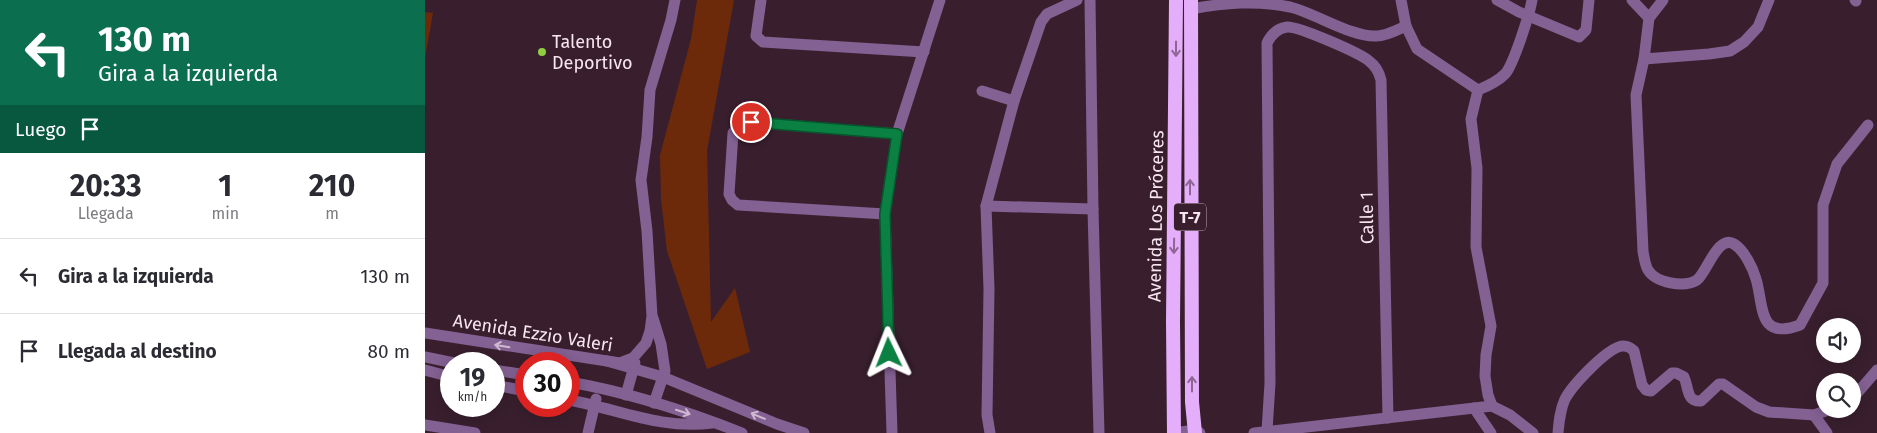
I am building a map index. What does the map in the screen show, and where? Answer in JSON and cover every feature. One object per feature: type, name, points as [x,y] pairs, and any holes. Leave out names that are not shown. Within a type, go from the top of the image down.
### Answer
[{"type":"highway","name":"Avenida Los Próceres","points":[[1174,433],[1173,322],[1177,0]]},
{"type":"highway","name":"Avenida Los Próceres","points":[[1191,5],[1192,392],[1197,432]]},
{"type":"street","points":[[654,403],[665,371],[664,360],[652,316],[647,231],[641,180],[647,137],[650,90],[675,0]]},
{"type":"street","points":[[761,0],[756,36],[763,42],[924,52]]},
{"type":"street","points":[[892,433],[885,214],[897,134],[940,0]]},
{"type":"street","points":[[990,433],[987,416],[989,289],[986,206],[1014,101],[1043,17],[1077,0]]},
{"type":"street","points":[[1090,0],[1099,433]]},
{"type":"street","points":[[1401,0],[1406,26],[1417,49],[1478,90]]},
{"type":"street","points":[[1497,0],[1501,4],[1579,37],[1586,30],[1589,0]]},
{"type":"street","points":[[1478,90],[1494,84],[1507,72],[1529,15],[1532,0]]},
{"type":"street","points":[[1632,0],[1649,18]]},
{"type":"street","points":[[1663,0],[1649,18],[1644,59],[1635,95],[1643,251],[1648,270],[1655,277],[1683,284],[1696,280],[1706,269],[1715,252],[1725,242],[1730,241],[1736,244],[1748,260],[1756,279],[1761,309],[1766,322],[1774,327],[1792,328],[1800,325],[1823,283],[1823,205],[1837,164],[1869,125]]},
{"type":"street","points":[[1644,59],[1730,51],[1743,42],[1758,27],[1769,0]]},
{"type":"street","points":[[1191,5],[1242,2],[1271,4],[1306,12],[1365,35],[1377,36],[1406,26]]},
{"type":"street","name":"Calle 1","points":[[1267,431],[1270,383],[1267,43],[1271,36],[1280,29],[1289,26],[1335,43],[1369,60],[1378,69],[1381,80],[1388,418]]},
{"type":"street","points":[[1478,90],[1471,119],[1477,168],[1476,247],[1491,326],[1486,355],[1485,376],[1492,406]]},
{"type":"street","points":[[982,91],[1014,101]]},
{"type":"street","points":[[885,214],[738,205],[729,194],[733,133],[738,126],[751,122],[897,134]]},
{"type":"street","points":[[986,206],[1093,209]]},
{"type":"street","points":[[626,395],[639,352],[648,337],[652,316]]},
{"type":"street","name":"Avenida Ezzio Valeri","points":[[425,333],[607,361],[663,377],[777,424],[804,433]]},
{"type":"street","points":[[1558,433],[1560,413],[1572,388],[1594,364],[1617,347],[1623,346],[1634,351],[1642,385],[1646,390],[1651,391],[1672,373],[1676,373],[1683,377],[1689,396],[1696,402],[1701,401],[1719,384],[1723,384],[1756,407],[1769,412],[1814,414],[1827,433]]},
{"type":"street","points":[[607,361],[620,363],[633,358],[639,352]]},
{"type":"street","points":[[425,357],[440,360]]},
{"type":"street","points":[[425,370],[440,374]]},
{"type":"street","points":[[1861,389],[1877,370]]},
{"type":"street","points":[[580,384],[599,387],[654,403],[742,433]]},
{"type":"street","points":[[588,433],[599,387]]},
{"type":"street","points":[[580,402],[595,404],[652,421],[696,425],[716,423]]},
{"type":"street","points":[[1255,433],[1335,428],[1388,418],[1492,406],[1510,415],[1533,433]]},
{"type":"street","points":[[1473,408],[1491,433]]},
{"type":"street","points":[[425,425],[475,433]]},
{"type":"street","points":[[1174,433],[1197,432]]},
{"type":"shaded area","points":[[697,0],[734,0],[707,151],[711,322],[735,288],[750,352],[707,369],[667,251],[661,199],[660,155],[691,39]]},
{"type":"shaded area","points":[[425,12],[433,13],[425,58]]},
{"type":"place","name":"Talento Deportivo","points":[[542,52]]},
{"type":"route","points":[[751,122],[897,134],[885,214],[889,353]]}]
